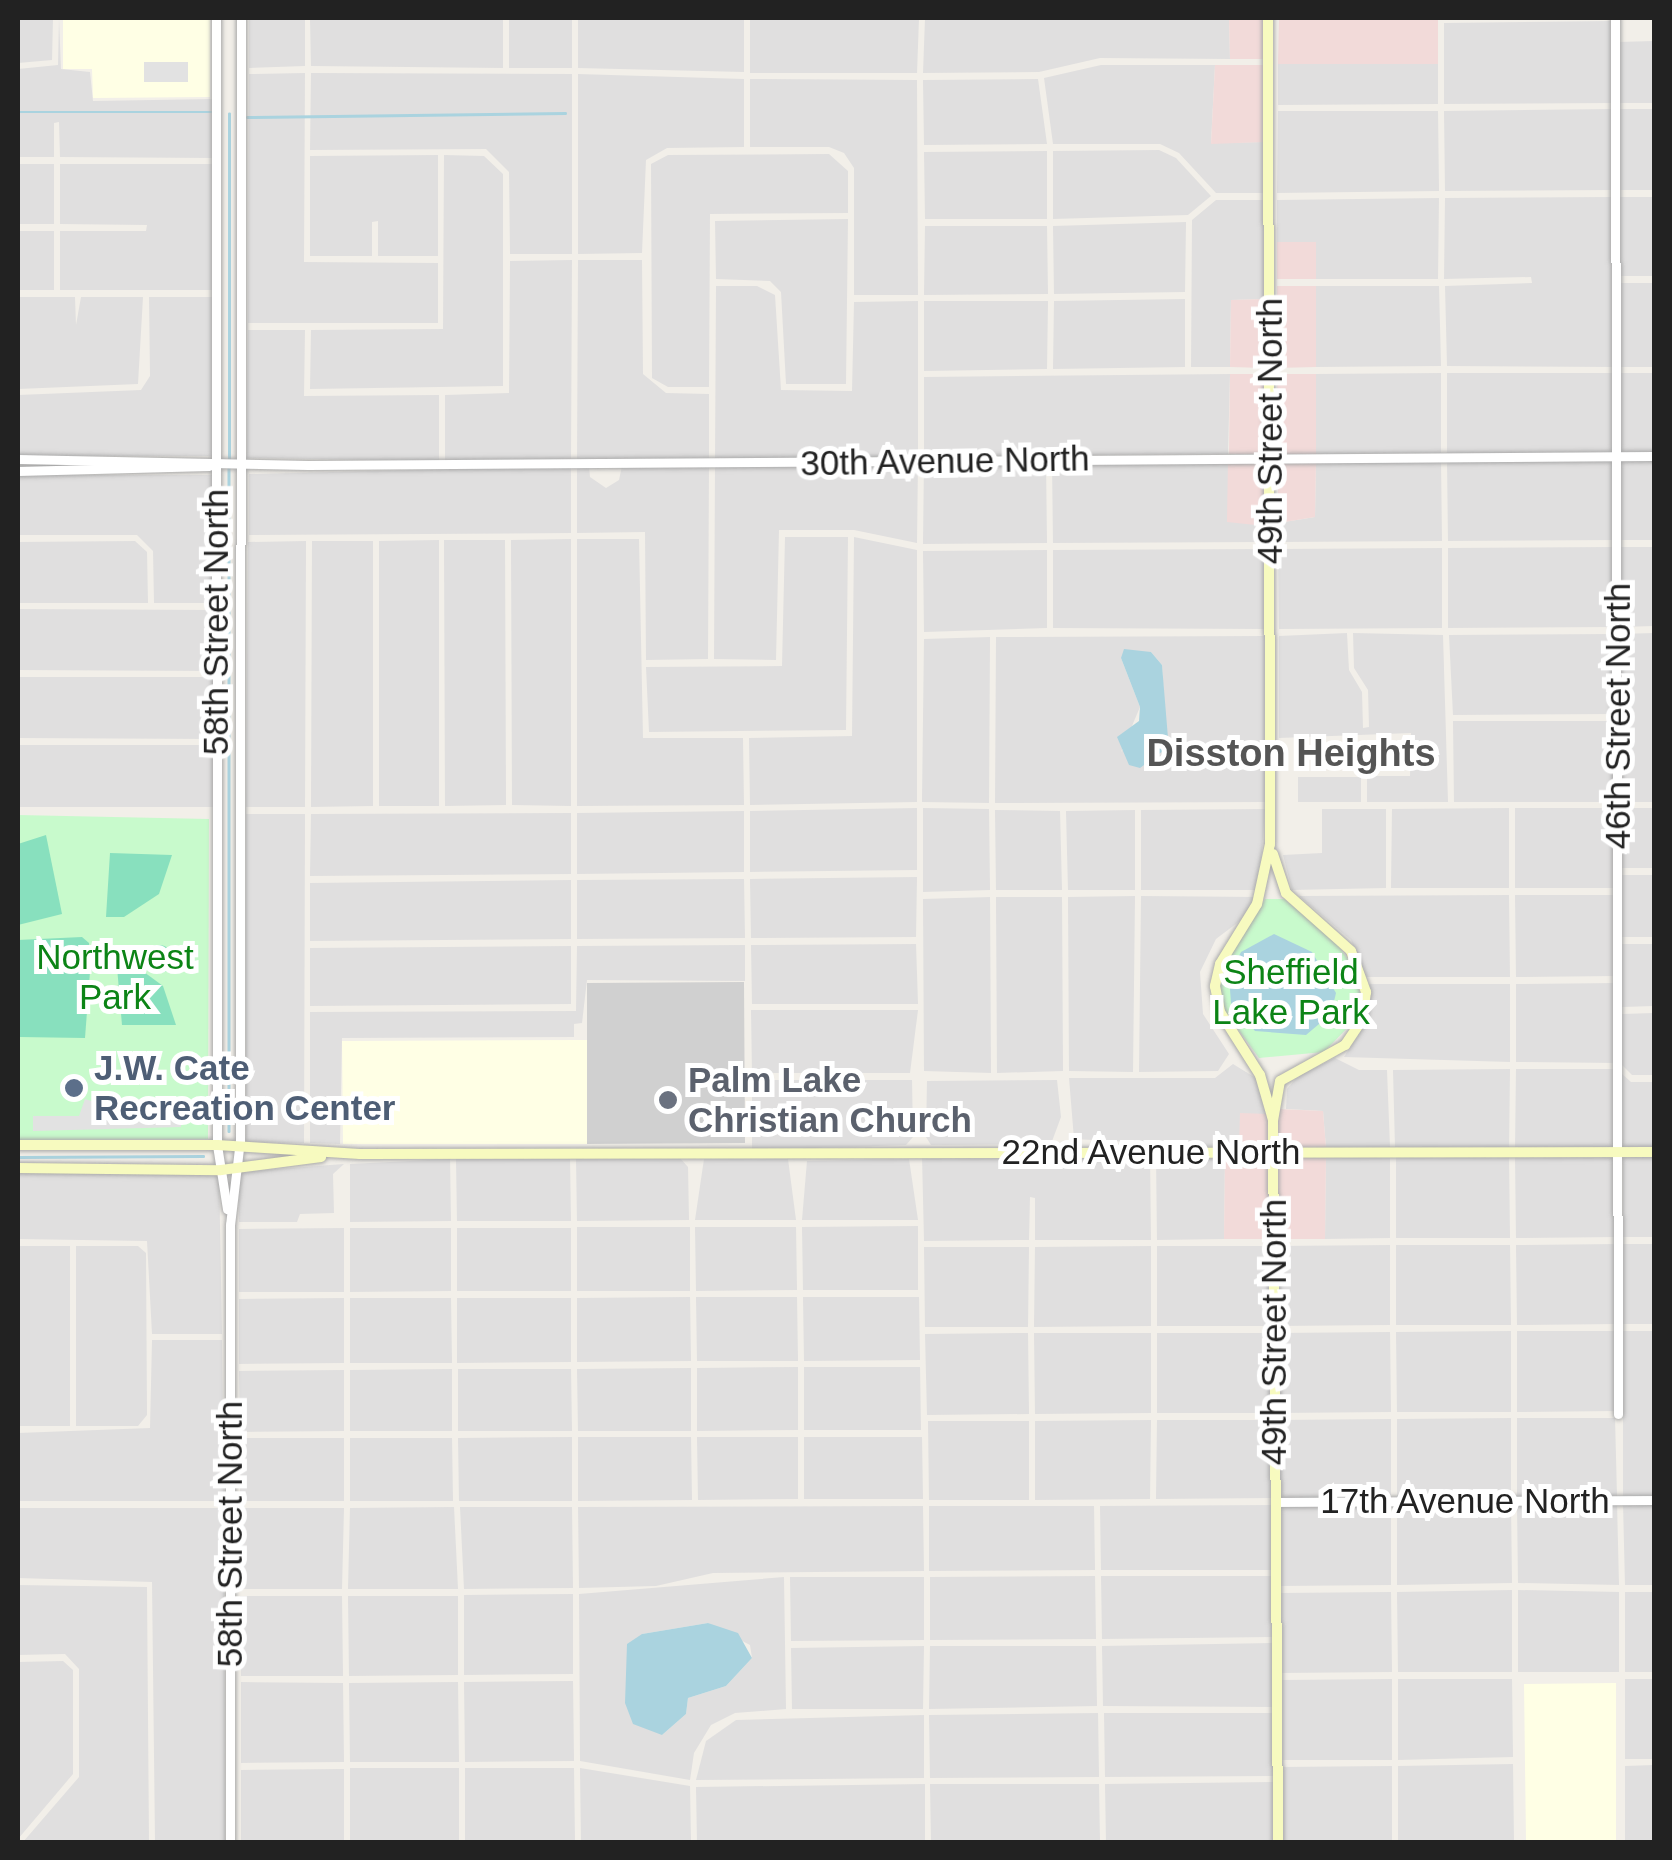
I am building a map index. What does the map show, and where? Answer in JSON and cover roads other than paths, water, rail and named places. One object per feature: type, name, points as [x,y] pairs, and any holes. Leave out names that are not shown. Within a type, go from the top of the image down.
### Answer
[{"type":"main road","name":"49th Street North","points":[[1268,18],[1270,844],[1258,904],[1220,964],[1216,998],[1260,1075],[1273,1120]]},
{"type":"main road","name":"49th Street North","points":[[1270,844],[1280,884],[1342,938],[1360,966],[1366,992],[1362,1020],[1345,1045],[1280,1081],[1273,1120],[1278,1842]]},
{"type":"main road","name":"22nd Avenue North","points":[[18,1145],[217,1145],[347,1154],[1654,1152]]},
{"type":"main road","name":"22nd Avenue North","points":[[18,1168],[221,1170],[347,1154]]},
{"type":"street","name":"58th Street North","points":[[216,18],[217,1145],[230,1225]]},
{"type":"street","name":"58th Street North","points":[[230,1842],[230,1225],[240,1147],[241,18]]},
{"type":"street","name":"46th Street North","points":[[1615,18],[1618,1414]]},
{"type":"street","name":"30th Avenue North","points":[[219,465],[1654,456]]},
{"type":"street","points":[[18,459],[219,465]]},
{"type":"street","points":[[18,471],[219,465]]},
{"type":"street","name":"17th Avenue North","points":[[1276,1502],[1654,1500]]},
{"type":"water","points":[[1124,649],[1151,652],[1162,665],[1168,738],[1163,751],[1140,768],[1129,765],[1117,737],[1139,721],[1140,707],[1121,658]]},
{"type":"water","points":[[1274,934],[1312,952],[1336,993],[1331,1014],[1306,1035],[1255,1031],[1231,1003],[1229,976],[1241,952]]},
{"type":"water","points":[[708,1623],[738,1633],[752,1658],[726,1686],[688,1698],[686,1714],[662,1735],[633,1724],[625,1703],[627,1644],[642,1634]]},
{"type":"waterway","points":[[18,112],[214,112]]},
{"type":"waterway","points":[[247,117],[565,113]]},
{"type":"waterway","points":[[229,114],[229,460]]},
{"type":"waterway","points":[[229,468],[229,1131]]},
{"type":"waterway","points":[[18,1157],[203,1156]]},
{"type":"place","name":"J.W. Cate Recreation Center","points":[[74,1088]]},
{"type":"place","name":"Palm Lake Christian Church","points":[[668,1100]]},
{"type":"district","name":"Disston Heights","points":[[1291,754]]},
{"type":"park label","name":"Northwest Park","points":[[115,977]]},
{"type":"park label","name":"Sheffield Lake Park","points":[[1291,992]]}]
